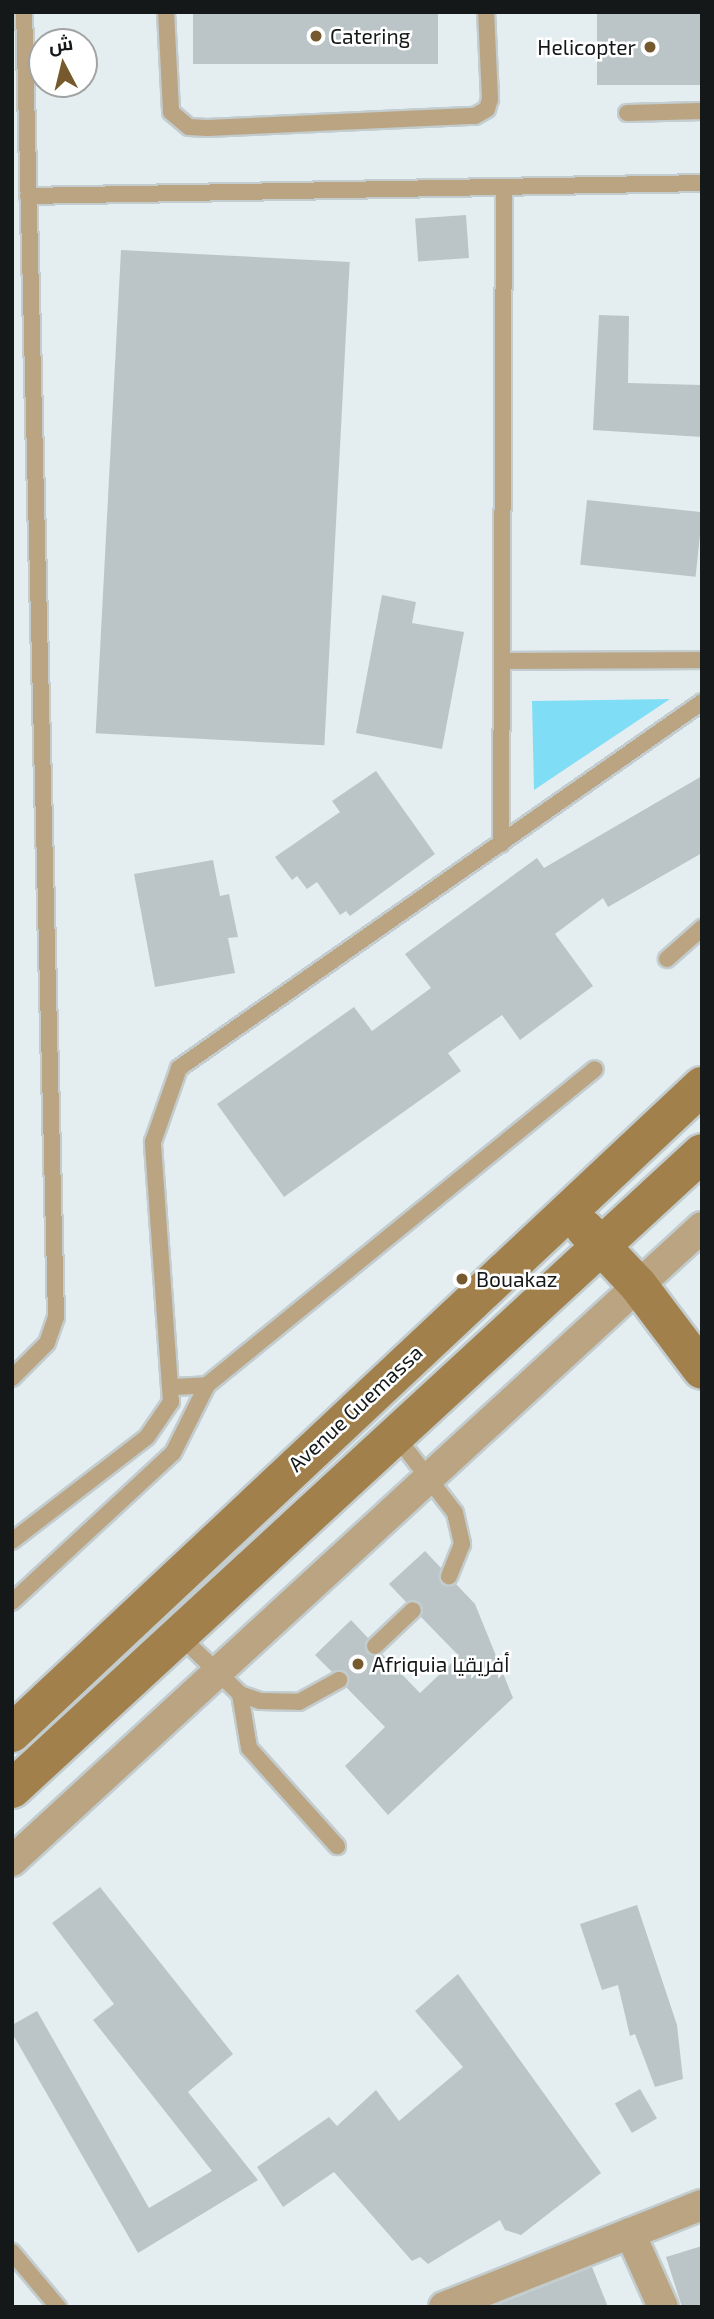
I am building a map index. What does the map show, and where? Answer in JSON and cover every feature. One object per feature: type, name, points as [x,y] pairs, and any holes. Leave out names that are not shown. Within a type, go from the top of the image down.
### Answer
[{"type":"main road","name":"Avenue Guemassa","points":[[12,1734],[702,1086]]},
{"type":"main road","points":[[12,1789],[702,1153]]},
{"type":"main road","points":[[568,1210],[638,1285],[702,1370]]},
{"type":"street","points":[[12,1861],[702,1227]]},
{"type":"street","points":[[444,2307],[702,2205]]},
{"type":"street","points":[[630,2233],[663,2307]]},
{"type":"lane","points":[[12,1378],[47,1343],[56,1317],[24,12]]},
{"type":"lane","points":[[166,12],[171,112],[189,127],[207,128],[475,116],[487,109],[490,99],[486,12]]},
{"type":"lane","points":[[627,113],[702,111]]},
{"type":"lane","points":[[28,197],[702,183]]},
{"type":"lane","points":[[501,844],[504,188]]},
{"type":"lane","points":[[503,661],[702,660]]},
{"type":"lane","points":[[12,1541],[158,1427],[174,1387],[153,1142],[179,1068],[702,702]]},
{"type":"lane","points":[[667,959],[702,928]]},
{"type":"lane","points":[[12,1602],[173,1453],[207,1385],[596,1069]]},
{"type":"lane","points":[[174,1387],[207,1385]]},
{"type":"lane","points":[[396,1436],[449,1498],[461,1535],[460,1557],[449,1576]]},
{"type":"lane","points":[[375,1646],[414,1610]]},
{"type":"lane","points":[[179,1635],[240,1694],[278,1704],[299,1702],[340,1680]]},
{"type":"lane","points":[[240,1694],[249,1748],[337,1846]]},
{"type":"lane","points":[[12,2252],[58,2307]]},
{"type":"shaded area","points":[[670,699],[534,790],[532,701]]},
{"type":"building","name":"Catering","points":[[193,12],[438,12],[438,64],[193,64]]},
{"type":"building","name":"Helicopter","points":[[597,12],[702,12],[702,85],[597,85]]},
{"type":"building","points":[[466,215],[469,258],[418,261],[415,219]]},
{"type":"building","points":[[121,250],[350,262],[324,745],[96,733]]},
{"type":"building","points":[[599,315],[629,316],[628,383],[702,385],[702,437],[593,430]]},
{"type":"building","points":[[587,500],[702,512],[696,577],[580,565]]},
{"type":"building","points":[[382,595],[416,602],[412,623],[464,632],[442,749],[356,733]]},
{"type":"building","points":[[376,771],[435,854],[350,916],[346,911],[340,915],[317,882],[307,889],[297,876],[292,880],[275,857],[340,812],[332,801]]},
{"type":"building","points":[[702,776],[702,853],[608,907],[603,898],[555,934],[593,986],[520,1040],[502,1015],[448,1053],[461,1071],[284,1197],[217,1104],[354,1007],[372,1031],[431,988],[405,954],[537,858],[544,868]]},
{"type":"building","points":[[213,860],[220,896],[229,894],[238,937],[228,938],[235,973],[155,987],[134,874]]},
{"type":"building","points":[[425,1551],[441,1568],[441,1583],[456,1584],[475,1604],[513,1698],[388,1815],[345,1766],[385,1727],[346,1687],[345,1671],[332,1672],[315,1655],[351,1620],[368,1638],[368,1654],[382,1654],[420,1693],[459,1656],[421,1617],[421,1603],[406,1602],[389,1584]]},
{"type":"building","points":[[100,1887],[233,2054],[188,2092],[258,2180],[138,2253],[12,2033],[12,2025],[37,2011],[149,2208],[212,2171],[93,2020],[114,2004],[52,1923]]},
{"type":"building","points":[[637,1905],[677,2025],[683,2079],[655,2087],[635,2034],[630,2036],[618,1985],[602,1990],[580,1924]]},
{"type":"building","points":[[458,1974],[601,2173],[521,2235],[505,2230],[500,2220],[428,2264],[420,2257],[412,2261],[334,2172],[283,2207],[257,2167],[329,2117],[337,2126],[376,2090],[399,2121],[463,2067],[415,2011]]},
{"type":"building","points":[[640,2089],[657,2118],[632,2133],[615,2104]]},
{"type":"building","points":[[702,2246],[702,2307],[682,2307],[666,2257]]},
{"type":"building","points":[[592,2267],[608,2307],[492,2307]]},
{"type":"place","name":"Catering","points":[[316,36]]},
{"type":"place","name":"Helicopter","points":[[650,47]]},
{"type":"place","name":"Bouakaz","points":[[462,1279]]},
{"type":"place","name":"Afriquia أفريقيا","points":[[358,1664]]}]
